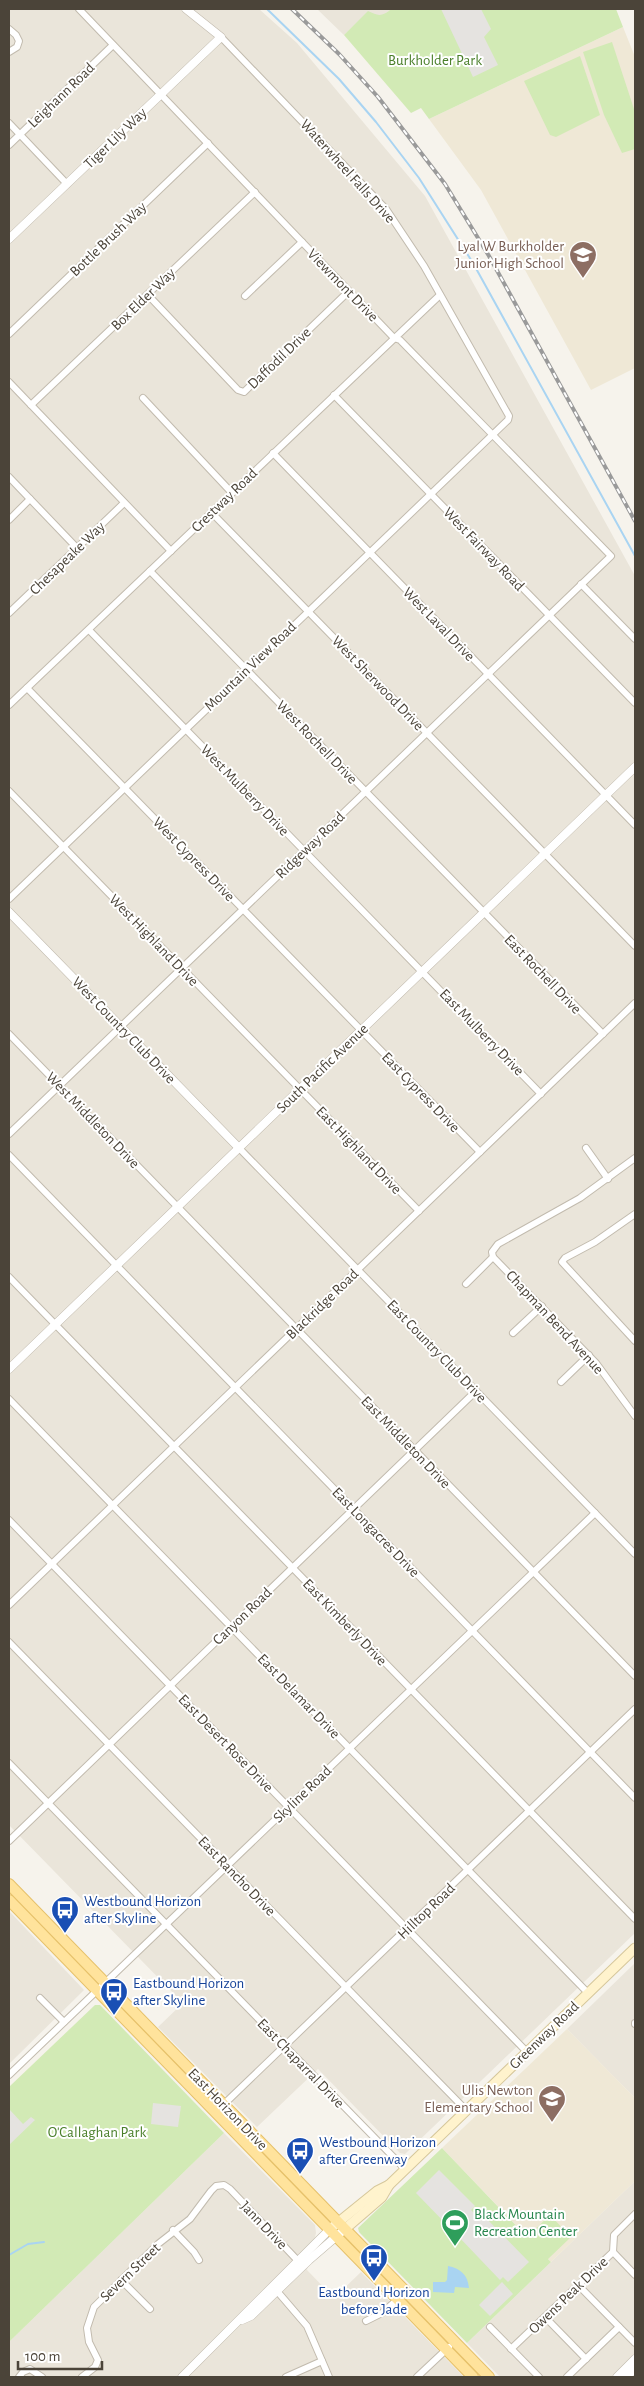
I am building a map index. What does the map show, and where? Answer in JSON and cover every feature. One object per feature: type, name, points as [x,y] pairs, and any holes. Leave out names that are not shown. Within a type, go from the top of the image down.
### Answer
[{"type":"main road","name":"East Horizon Drive","points":[[9,1884],[224,2104],[337,2228],[397,2300],[473,2377]]},
{"type":"main road","name":"East Horizon Drive","points":[[9,1900],[269,2166],[281,2172],[456,2342],[489,2377]]},
{"type":"main road","points":[[50,1942],[68,1953],[96,1980],[105,1983]]},
{"type":"main road","name":"Greenway Road","points":[[337,2228],[382,2197],[389,2185],[405,2169],[635,1948]]},
{"type":"main road","points":[[169,2064],[186,2074],[217,2104],[224,2104]]},
{"type":"street","name":"Viewmont Drive","points":[[79,9],[394,338],[400,340],[611,556]]},
{"type":"street","name":"Waterwheel Falls Drive","points":[[186,9],[221,37],[386,209],[413,249],[509,416],[508,420],[492,434]]},
{"type":"street","points":[[9,29],[16,35],[19,41],[17,47],[9,52]]},
{"type":"street","name":"Tiger Lily Way","points":[[9,240],[221,37]]},
{"type":"street","name":"Leighann Road","points":[[9,145],[114,45]]},
{"type":"street","points":[[9,123],[67,184]]},
{"type":"street","name":"Bottle Brush Way","points":[[9,334],[208,143]]},
{"type":"street","name":"Box Elder Way","points":[[31,405],[255,192]]},
{"type":"street","points":[[245,296],[302,242]]},
{"type":"street","name":"Daffodil Drive","points":[[148,295],[238,390],[244,392],[349,291]]},
{"type":"street","name":"Crestway Road","points":[[9,705],[440,295]]},
{"type":"street","points":[[9,382],[170,551]]},
{"type":"street","name":"West Fairway Road","points":[[334,394],[635,703]]},
{"type":"street","points":[[143,398],[232,493]]},
{"type":"street","name":"Mountain View Road","points":[[9,899],[492,434]]},
{"type":"street","name":"West Laval Drive","points":[[273,453],[635,825]]},
{"type":"street","points":[[9,477],[77,548]]},
{"type":"street","points":[[9,520],[30,499]]},
{"type":"street","name":"Chesapeake Way","points":[[9,612],[124,502]]},
{"type":"street","name":"West Sherwood Drive","points":[[211,512],[635,946]]},
{"type":"street","name":"Ridgeway Road","points":[[9,1134],[611,556]]},
{"type":"street","name":"West Rochell Drive","points":[[150,571],[484,913]]},
{"type":"street","points":[[581,584],[635,639]]},
{"type":"street","name":"West Mulberry Drive","points":[[89,630],[423,972]]},
{"type":"street","name":"West Cypress Drive","points":[[27,688],[361,1031]]},
{"type":"street","name":"South Pacific Avenue","points":[[9,1369],[635,767]]},
{"type":"street","name":"West Highland Drive","points":[[9,791],[300,1089]]},
{"type":"street","name":"West Country Club Drive","points":[[9,912],[239,1148]]},
{"type":"street","name":"East Rochell Drive","points":[[484,913],[603,1034]]},
{"type":"street","name":"East Mulberry Drive","points":[[423,972],[541,1094]]},
{"type":"street","name":"Blackridge Road","points":[[9,1605],[635,1003]]},
{"type":"street","name":"East Cypress Drive","points":[[361,1031],[480,1152]]},
{"type":"street","name":"West Middleton Drive","points":[[9,1034],[178,1207]]},
{"type":"street","name":"East Highland Drive","points":[[300,1089],[419,1211]]},
{"type":"street","name":"East Country Club Drive","points":[[239,1148],[635,1554]]},
{"type":"street","points":[[586,1148],[608,1179]]},
{"type":"street","name":"East Longacres Drive","points":[[9,1155],[635,1798]]},
{"type":"street","points":[[466,1284],[492,1255],[498,1244],[580,1198],[635,1158]]},
{"type":"street","name":"East Middleton Drive","points":[[178,1207],[635,1676]]},
{"type":"street","points":[[635,1214],[595,1242],[565,1258],[562,1262],[635,1341]]},
{"type":"street","name":"Chapman Bend Avenue","points":[[492,1255],[589,1355],[635,1416]]},
{"type":"street","name":"East Kimberly Drive","points":[[9,1277],[635,1919]]},
{"type":"street","points":[[513,1333],[542,1306]]},
{"type":"street","points":[[561,1382],[589,1355]]},
{"type":"street","name":"Canyon Road","points":[[9,1841],[476,1391]]},
{"type":"street","name":"East Delamar Drive","points":[[9,1399],[588,1993]]},
{"type":"street","name":"Skyline Road","points":[[9,2074],[595,1513]]},
{"type":"street","name":"East Desert Rose Drive","points":[[9,1520],[527,2052]]},
{"type":"street","name":"East Rancho Drive","points":[[9,1642],[466,2110]]},
{"type":"street","name":"Hilltop Road","points":[[216,2112],[635,1709]]},
{"type":"street","name":"East Chaparral Drive","points":[[9,1763],[405,2169]]},
{"type":"street","points":[[40,1998],[64,2022]]},
{"type":"street","name":"Severn Street","points":[[82,2377],[95,2367],[98,2360],[89,2342],[87,2328],[90,2316],[101,2298],[173,2230],[190,2219],[216,2186],[224,2185]]},
{"type":"street","name":"Jann Drive","points":[[224,2185],[300,2263]]},
{"type":"street","name":"Owens Peak Drive","points":[[511,2349],[613,2252],[614,2235],[635,2214]]},
{"type":"street","name":"Greenway Road","points":[[242,2320],[246,2310],[337,2228]]},
{"type":"street","points":[[173,2230],[199,2260]]},
{"type":"street","points":[[613,2252],[635,2275]]},
{"type":"street","name":"Greenway Road","points":[[182,2377],[242,2320],[252,2316],[277,2291],[300,2263]]},
{"type":"street","points":[[121,2280],[150,2309]]},
{"type":"street","points":[[578,2285],[635,2343]]},
{"type":"street","points":[[277,2291],[302,2319],[329,2377]]},
{"type":"street","points":[[366,2321],[382,2314],[397,2300]]},
{"type":"street","points":[[545,2317],[586,2359]]},
{"type":"street","points":[[567,2377],[619,2327]]},
{"type":"street","points":[[490,2328],[539,2377]]},
{"type":"street","points":[[417,2377],[456,2342]]},
{"type":"street","points":[[617,2377],[635,2359]]},
{"type":"street","points":[[286,2377],[322,2361]]},
{"type":"street","points":[[19,2377],[22,2372],[30,2369],[42,2377]]},
{"type":"street","points":[[626,2377],[635,2369]]},
{"type":"shaded area","points":[[9,9],[259,9],[297,43],[425,196],[635,576],[635,1933],[405,2154],[400,2153],[318,2069],[257,2127],[158,2027],[183,2003],[9,1825]]},
{"type":"shaded area","points":[[317,9],[391,9],[384,15],[378,16],[368,12],[344,35]]},
{"type":"shaded area","points":[[441,9],[481,9],[491,29],[484,37],[498,65],[473,77]]},
{"type":"shaded area","name":"Lyal W Burkholder Junior High School","points":[[623,27],[635,57],[635,368],[591,390],[481,190],[429,119]]},
{"type":"shaded area","points":[[9,1911],[84,1990],[9,2064]]},
{"type":"shaded area","points":[[635,1963],[635,2098],[567,2029]]},
{"type":"shaded area","name":"Ulis Newton Elementary School","points":[[567,2029],[635,2098],[635,2181],[551,2262],[442,2148]]},
{"type":"shaded area","points":[[153,2103],[181,2106],[178,2127],[151,2124]]},
{"type":"shaded area","points":[[9,2109],[23,2124],[31,2117],[35,2120],[9,2145]]},
{"type":"shaded area","points":[[224,2133],[315,2225],[316,2233],[307,2270],[334,2298],[361,2272],[464,2377],[9,2377],[9,2342]]},
{"type":"shaded area","points":[[439,2170],[475,2206],[471,2210],[477,2216],[481,2213],[529,2262],[508,2282],[503,2277],[500,2280],[458,2236],[461,2233],[453,2224],[449,2227],[416,2193]]},
{"type":"shaded area","points":[[635,2181],[635,2377],[500,2377],[467,2343]]},
{"type":"shaded area","points":[[502,2282],[513,2294],[490,2316],[479,2305]]},
{"type":"green space","name":"Burkholder Park","points":[[391,9],[616,9],[623,27],[429,119],[421,108],[411,113],[344,35],[368,11],[380,15]]},
{"type":"green space","points":[[612,42],[635,112],[635,149],[622,153],[604,115],[583,52]]},
{"type":"green space","points":[[580,56],[600,115],[556,137],[550,135],[524,81]]},
{"type":"green space","name":"O'Callaghan Park","points":[[95,2005],[100,2005],[224,2133],[9,2342],[9,2087]]},
{"type":"green space","name":"Black Mountain Recreation Center","points":[[442,2148],[527,2237],[550,2215],[571,2237],[548,2259],[551,2262],[467,2343],[359,2232],[358,2228]]},
{"type":"water","points":[[448,2266],[456,2268],[463,2273],[469,2288],[455,2287],[454,2293],[433,2292],[433,2282],[445,2282],[447,2280]]},
{"type":"waterway","points":[[267,9],[339,79],[376,122],[419,178],[473,263],[635,556]]},
{"type":"waterway","points":[[9,2255],[28,2244],[44,2242]]},
{"type":"railway","points":[[292,9],[339,54],[378,97],[445,184],[489,256],[635,521]]},
{"type":"place","name":"Lyal W Burkholder Junior High School","points":[[583,279]]},
{"type":"place","name":"Westbound Horizon after Skyline","points":[[65,1934]]},
{"type":"place","name":"Eastbound Horizon after Skyline","points":[[114,2016]]},
{"type":"place","name":"Ulis Newton Elementary School","points":[[552,2123]]},
{"type":"place","name":"Westbound Horizon after Greenway","points":[[300,2175]]},
{"type":"place","name":"Black Mountain Recreation Center","points":[[455,2247]]},
{"type":"place","name":"Eastbound Horizon before Jade","points":[[374,2282]]}]
